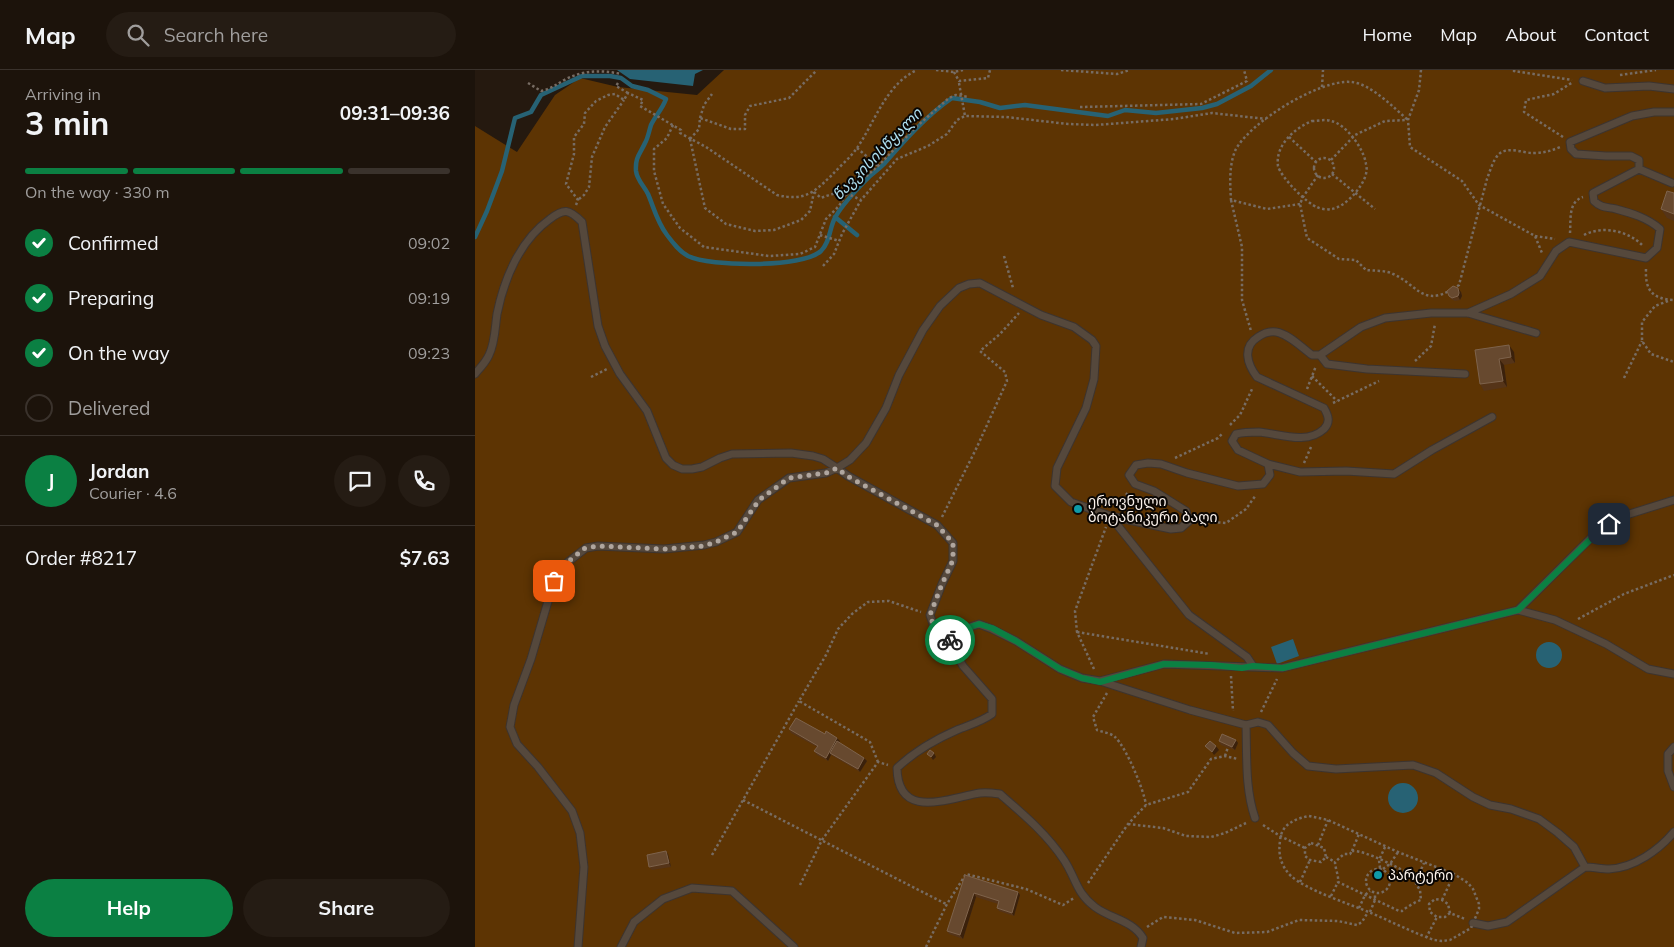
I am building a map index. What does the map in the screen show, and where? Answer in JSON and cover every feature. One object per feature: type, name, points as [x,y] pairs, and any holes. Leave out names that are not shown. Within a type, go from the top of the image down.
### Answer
[{"type":"lane","points":[[1580,81],[1605,88],[1649,86],[1674,89]]},
{"type":"lane","points":[[1639,169],[1639,160],[1631,156],[1576,154],[1571,149],[1570,142],[1632,116],[1654,112],[1674,112]]},
{"type":"lane","points":[[1639,169],[1672,183]]},
{"type":"lane","points":[[1468,313],[1511,294],[1540,276],[1555,251],[1569,242],[1646,258],[1657,248],[1660,229],[1651,221],[1599,206],[1594,201],[1593,193],[1639,169]]},
{"type":"lane","points":[[475,374],[490,355],[499,302],[519,253],[547,221],[565,211],[573,213],[582,222],[584,230],[584,246],[591,277],[597,326],[620,374],[647,411],[666,458],[673,465],[682,469],[692,470],[733,454],[777,452],[813,456],[823,459],[847,476],[937,525],[953,543],[953,560],[930,615],[933,624],[949,641],[963,666],[992,700],[992,714],[982,721],[937,740],[914,753],[897,768],[898,781],[902,791],[921,802],[942,802],[982,793],[999,794],[1044,835],[1064,860],[1081,894],[1097,908],[1138,930],[1143,938],[1141,947]]},
{"type":"lane","points":[[578,947],[584,867],[580,833],[572,811],[538,767],[517,744],[510,727],[514,705],[531,659],[554,581],[568,562],[585,548],[598,546],[664,549],[704,546],[737,532],[759,500],[789,478],[826,473],[850,460],[866,442],[886,408],[899,375],[915,345],[940,306],[959,288],[969,284],[980,283],[1041,315],[1074,327],[1092,340],[1096,346],[1094,379],[1086,408],[1057,468],[1055,486],[1071,502],[1110,516],[1171,530],[1181,528],[1189,521],[1186,511],[1154,491],[1135,484],[1129,475],[1136,465],[1161,464],[1187,473],[1238,486],[1263,484],[1270,475],[1268,464]]},
{"type":"lane","points":[[1492,417],[1432,450],[1394,474],[1346,471],[1300,472],[1268,464],[1238,450],[1232,440],[1236,434],[1244,432],[1300,438],[1317,435],[1327,425],[1329,416],[1324,408],[1304,397],[1257,377],[1250,368],[1248,346],[1254,339],[1265,332],[1277,332],[1312,355],[1320,355],[1361,327],[1385,318],[1431,313],[1468,313],[1536,333]]},
{"type":"lane","points":[[1320,355],[1327,364],[1367,369],[1465,374]]},
{"type":"lane","points":[[1518,610],[1604,526],[1620,517],[1674,500]]},
{"type":"lane","points":[[1110,516],[1189,615],[1247,657],[1253,666]]},
{"type":"lane","points":[[1100,682],[1164,664],[1283,668],[1518,610],[1555,620],[1606,644],[1648,669],[1674,674]]},
{"type":"lane","points":[[949,641],[961,630],[979,624],[992,628],[1060,669],[1082,678],[1234,722],[1246,725],[1258,722],[1268,725],[1293,753],[1308,766],[1336,769],[1413,765],[1436,773],[1473,797],[1490,805],[1511,809],[1539,819],[1559,833],[1574,847],[1585,866]]},
{"type":"lane","points":[[1246,725],[1250,798],[1255,818]]},
{"type":"lane","points":[[1674,748],[1667,754],[1668,771],[1674,787]]},
{"type":"lane","points":[[1473,923],[1488,926],[1507,922],[1585,866],[1609,869],[1632,864],[1660,846],[1674,832]]},
{"type":"lane","points":[[621,947],[634,922],[663,899],[692,888],[732,891],[794,947]]},
{"type":"path","points":[[700,118],[731,129],[745,129],[745,115],[750,106],[789,98],[817,70]]},
{"type":"path","points":[[618,83],[616,86],[643,100],[640,106],[681,130],[680,133],[706,147],[777,195],[790,198],[814,192],[857,148],[882,104],[907,75],[917,70]]},
{"type":"path","points":[[936,70],[954,72],[963,70]]},
{"type":"path","points":[[959,82],[988,78],[990,70]]},
{"type":"path","points":[[1061,70],[1117,74],[1130,70]]},
{"type":"path","points":[[1080,107],[1201,104],[1247,81],[1244,70]]},
{"type":"path","points":[[1322,87],[1323,70]]},
{"type":"path","points":[[1421,70],[1419,90],[1408,120],[1410,147],[1462,181],[1479,205],[1535,236],[1569,242],[1590,232],[1611,230],[1636,239],[1643,247],[1646,258],[1646,277],[1649,290],[1657,297],[1674,300]]},
{"type":"path","points":[[1515,70],[1566,79]]},
{"type":"path","points":[[528,83],[541,91],[555,87],[574,75],[586,72],[605,71],[621,74]]},
{"type":"path","points":[[954,72],[959,82],[965,116]]},
{"type":"path","points":[[1570,142],[1524,112],[1526,100],[1554,94],[1580,81]]},
{"type":"path","points":[[1254,339],[1242,300],[1242,247],[1231,200],[1231,173],[1235,152],[1240,142],[1273,112],[1304,95],[1338,82],[1353,82],[1375,92],[1408,120]]},
{"type":"path","points":[[573,213],[578,200],[589,187],[592,157],[605,127],[628,92]]},
{"type":"path","points":[[578,200],[566,184],[573,154],[573,137],[583,124],[585,113],[596,101],[615,94],[624,100]]},
{"type":"path","points":[[690,139],[699,130],[704,105],[712,94]]},
{"type":"path","points":[[671,124],[667,138],[654,149],[654,171],[663,204],[680,228],[704,247],[769,256],[800,254],[815,247],[826,219],[839,206],[846,194],[878,166],[916,127],[949,98],[956,95],[969,97]]},
{"type":"path","points":[[823,266],[834,254],[861,200],[897,159],[928,146],[947,134],[957,120],[965,116],[1006,117],[1096,125],[1174,119],[1212,113],[1266,119]]},
{"type":"path","points":[[1331,160],[1353,137],[1385,121],[1408,120]]},
{"type":"path","points":[[1312,121],[1332,121],[1346,130],[1353,137],[1367,164],[1366,174],[1355,194],[1346,202],[1332,209],[1317,207],[1303,197],[1279,168],[1278,158],[1282,145],[1289,137],[1302,125],[1312,121]]},
{"type":"path","points":[[1289,137],[1317,162]]},
{"type":"path","points":[[690,139],[705,208],[727,224],[755,231],[774,230],[801,220],[810,211],[814,192]]},
{"type":"path","points":[[1318,175],[1300,204],[1307,238],[1339,259],[1356,260],[1366,270],[1393,273],[1419,293],[1433,297],[1446,293],[1459,285],[1489,172],[1499,154],[1508,150],[1532,153],[1552,151],[1570,142]]},
{"type":"path","points":[[857,148],[878,166]]},
{"type":"path","points":[[1321,158],[1331,160],[1334,165],[1332,174],[1322,177],[1315,171],[1317,162],[1321,158]]},
{"type":"path","points":[[1332,174],[1375,209]]},
{"type":"path","points":[[814,192],[821,198],[836,192],[861,200]]},
{"type":"path","points":[[1569,242],[1572,206],[1578,198]]},
{"type":"path","points":[[1231,200],[1267,209],[1300,204]]},
{"type":"path","points":[[820,235],[839,241]]},
{"type":"path","points":[[1535,236],[1546,265]]},
{"type":"path","points":[[1004,256],[1016,302]]},
{"type":"path","points":[[1624,378],[1642,341],[1642,322],[1655,306],[1669,300]]},
{"type":"path","points":[[1405,371],[1431,346],[1436,324],[1431,313]]},
{"type":"path","points":[[937,525],[977,447],[1007,381],[1005,372],[980,351],[1017,317]]},
{"type":"path","points":[[1642,341],[1651,354],[1674,362]]},
{"type":"path","points":[[591,377],[615,365]]},
{"type":"path","points":[[1304,397],[1312,376],[1337,401],[1381,380]]},
{"type":"path","points":[[1229,426],[1240,415],[1257,377]]},
{"type":"path","points":[[1161,464],[1218,438],[1223,432]]},
{"type":"path","points":[[1300,472],[1317,435]]},
{"type":"path","points":[[1135,484],[1110,516],[1075,611],[1077,632],[1100,682],[1108,693],[1093,717],[1097,730],[1115,736],[1144,792],[1146,805]]},
{"type":"path","points":[[1189,521],[1226,523],[1246,509],[1258,491]]},
{"type":"path","points":[[1566,625],[1624,594],[1674,575]]},
{"type":"path","points":[[712,855],[826,654],[838,628],[868,602],[889,601],[930,615]]},
{"type":"path","points":[[1077,632],[1214,654]]},
{"type":"path","points":[[1230,667],[1234,722]]},
{"type":"path","points":[[1258,722],[1262,709],[1283,668]]},
{"type":"path","points":[[799,701],[870,742],[878,762]]},
{"type":"path","points":[[1225,756],[1228,747]]},
{"type":"path","points":[[926,947],[947,904],[966,874],[1026,889],[1063,905],[1081,894],[1128,824],[1146,805],[1188,792],[1211,759],[1225,756],[1247,762]]},
{"type":"path","points":[[878,762],[897,768]]},
{"type":"path","points":[[800,885],[822,840],[878,762]]},
{"type":"path","points":[[743,800],[947,904]]},
{"type":"path","points":[[1309,816],[1328,820],[1385,847],[1454,874],[1468,883],[1476,896],[1479,909],[1471,928],[1450,940],[1442,941],[1427,938],[1300,882],[1285,869],[1281,860],[1280,836],[1290,822],[1299,818],[1309,816]]},
{"type":"path","points":[[1128,824],[1163,828],[1186,836],[1211,837],[1225,833],[1255,818],[1268,829],[1305,848]]},
{"type":"path","points":[[1318,845],[1328,820]]},
{"type":"path","points":[[1335,862],[1344,854],[1350,854],[1359,834]]},
{"type":"path","points":[[1305,848],[1311,844],[1318,845],[1324,848],[1326,857],[1335,862]]},
{"type":"path","points":[[1385,847],[1379,860],[1382,869],[1390,876],[1389,885],[1385,891],[1375,893],[1370,891],[1365,884],[1366,876],[1372,870],[1382,869],[1390,864],[1397,852]]},
{"type":"path","points":[[1305,848],[1305,856],[1310,860],[1321,862],[1326,857]]},
{"type":"path","points":[[1352,851],[1357,851],[1390,864],[1417,878]]},
{"type":"path","points":[[1300,882],[1310,860]]},
{"type":"path","points":[[1331,896],[1339,878],[1335,862]]},
{"type":"path","points":[[1424,863],[1416,884],[1420,890],[1419,897],[1429,904]]},
{"type":"path","points":[[1442,900],[1454,874]]},
{"type":"path","points":[[1338,882],[1399,911],[1421,900]]},
{"type":"path","points":[[1359,908],[1370,891]]},
{"type":"path","points":[[1138,930],[1153,924],[1163,917],[1195,920],[1235,933],[1267,932],[1299,920],[1338,921],[1357,925],[1362,922],[1369,912],[1375,900],[1375,893]]},
{"type":"path","points":[[1429,904],[1435,899],[1442,900],[1449,904],[1450,913]]},
{"type":"path","points":[[1429,904],[1430,912],[1437,917],[1445,917],[1450,913]]},
{"type":"path","points":[[1450,913],[1473,923]]},
{"type":"path","points":[[1427,938],[1437,917]]},
{"type":"shaded area","name":"ეროვნული ბოტანიკური ბაღი","points":[[724,70],[1674,70],[1674,947],[475,947],[475,126],[517,152],[555,95],[580,78],[618,87],[697,95]]},
{"type":"water","points":[[617,70],[703,70],[695,74],[693,86],[630,79]]},
{"type":"water","points":[[1293,639],[1299,656],[1277,664],[1271,647]]},
{"type":"water","points":[[1549,642],[1558,646],[1562,655],[1558,664],[1549,668],[1540,664],[1536,655],[1540,646]]},
{"type":"water","points":[[1403,783],[1414,787],[1418,798],[1414,809],[1403,813],[1392,809],[1388,798],[1392,787]]},
{"type":"building","points":[[1667,191],[1674,193],[1674,214],[1661,209]]},
{"type":"building","points":[[1453,286],[1458,288],[1459,293],[1458,296],[1452,298],[1447,291]]},
{"type":"building","points":[[1509,345],[1511,357],[1499,359],[1503,381],[1480,384],[1475,350]]},
{"type":"building","points":[[796,718],[825,734],[826,731],[837,738],[826,758],[814,751],[818,746],[789,729]]},
{"type":"building","points":[[1222,734],[1236,740],[1232,747],[1219,741]]},
{"type":"building","points":[[837,741],[864,758],[858,769],[830,753]]},
{"type":"building","points":[[1210,741],[1216,746],[1212,752],[1205,746]]},
{"type":"building","points":[[930,750],[934,753],[931,757],[927,754]]},
{"type":"building","points":[[666,851],[669,863],[649,867],[647,855]]},
{"type":"building","points":[[965,875],[1018,892],[1012,913],[997,908],[999,901],[974,893],[960,935],[947,931]]},
{"type":"waterway","name":"წავკისისწყალი","points":[[475,237],[502,171],[515,118],[531,112],[541,95],[582,76],[621,78],[632,86],[648,90],[666,99],[651,125],[647,139],[637,159],[636,171],[661,225],[676,247],[688,256],[699,260],[756,264],[796,260],[811,257],[821,251],[827,243],[834,220],[847,200],[925,120],[952,98],[980,102],[1000,108],[1025,105],[1108,116],[1125,110],[1156,113],[1202,108],[1217,104],[1251,86],[1271,70]]},
{"type":"waterway","points":[[835,217],[857,235]]},
{"type":"way so far","points":[[554,581],[568,562],[585,548],[598,546],[664,549],[704,546],[716,542],[737,532],[759,500],[789,478],[826,473],[837,468],[847,476],[937,525],[953,543],[953,560],[930,615],[933,624],[950,640]]},
{"type":"place","name":"ეროვნული ბოტანიკური ბაღი","points":[[1078,509]]},
{"type":"place","name":"პარტერი","points":[[1378,875]]},
{"type":"route","points":[[950,640],[961,630],[979,624],[992,628],[1016,641],[1060,669],[1082,678],[1100,682],[1164,664],[1283,668],[1518,610],[1600,530],[1609,524]]}]
